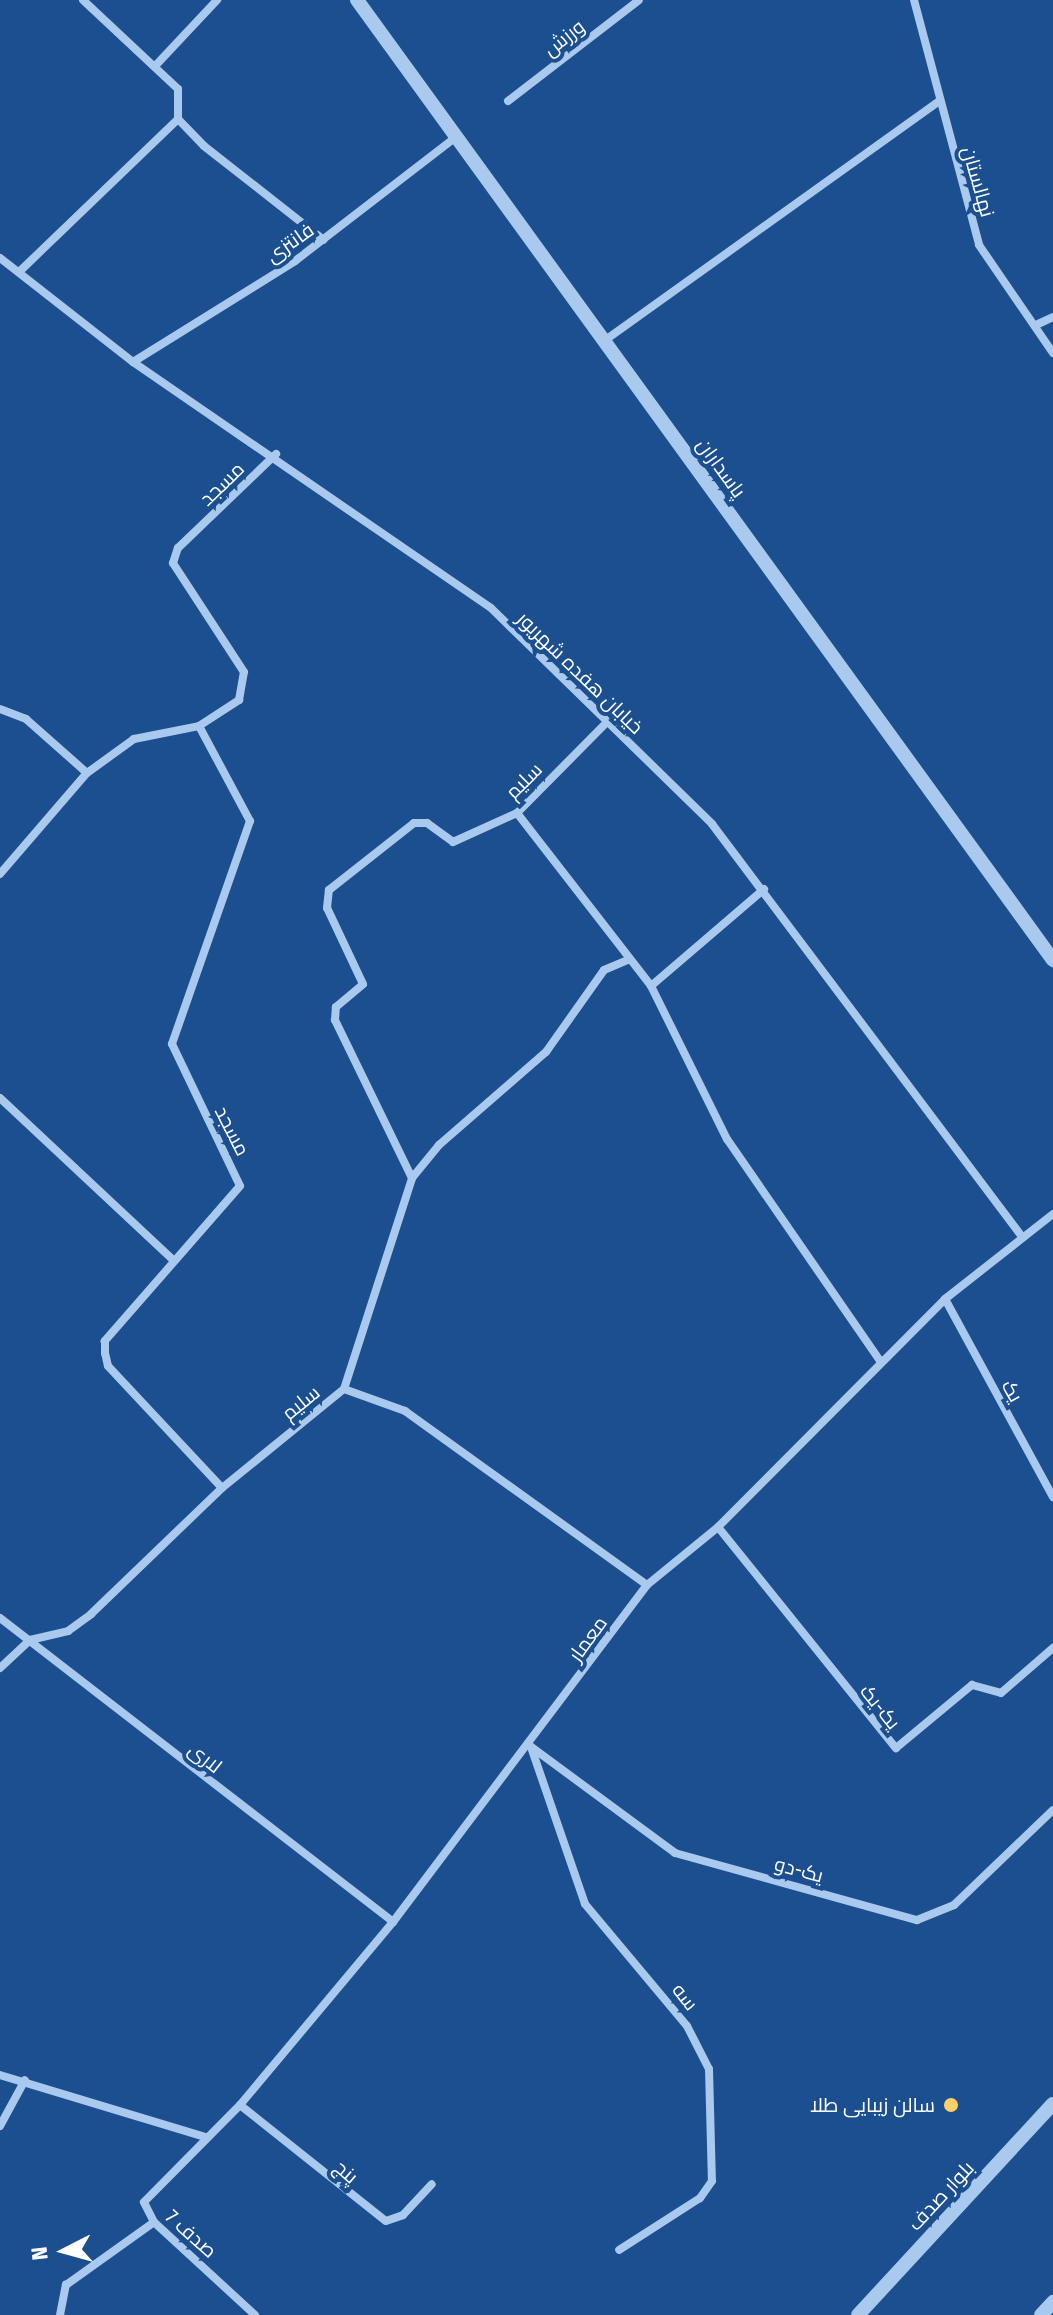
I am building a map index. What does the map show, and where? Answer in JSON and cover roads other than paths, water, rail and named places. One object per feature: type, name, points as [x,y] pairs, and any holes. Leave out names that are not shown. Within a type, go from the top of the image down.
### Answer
[{"type":"street","points":[[19,272],[178,119],[181,95],[157,64],[83,0]]},
{"type":"street","points":[[157,64],[217,0]]},
{"type":"street","name":"پاسداران","points":[[357,0],[1053,960]]},
{"type":"street","name":"ورزش","points":[[508,101],[639,0]]},
{"type":"street","name":"نهالستان","points":[[914,0],[979,245],[1038,324],[1053,353]]},
{"type":"street","points":[[604,341],[939,101]]},
{"type":"street","points":[[178,119],[324,240]]},
{"type":"street","name":"فانتزی","points":[[133,362],[324,240],[456,137]]},
{"type":"street","name":"خیابان هفده شهریور","points":[[0,258],[133,362],[276,454],[491,608],[712,824],[764,889],[1020,1234]]},
{"type":"street","points":[[1038,324],[1053,317]]},
{"type":"street","name":"مسجد","points":[[0,874],[87,773],[134,739],[199,726],[239,700],[244,672],[173,563],[178,548],[276,454]]},
{"type":"street","points":[[0,709],[26,719],[87,773]]},
{"type":"street","name":"سلیم","points":[[412,1178],[335,1020],[336,1007],[363,984],[326,898],[414,823],[427,823],[453,842],[517,813],[607,722]]},
{"type":"street","name":"مسجد","points":[[199,726],[250,821],[172,1044],[240,1186],[105,1341],[105,1353],[108,1366],[222,1488]]},
{"type":"street","points":[[517,813],[651,986],[727,1139],[881,1362]]},
{"type":"street","points":[[651,986],[764,889]]},
{"type":"street","points":[[344,1389],[412,1178],[439,1145],[546,1052],[604,970],[630,959]]},
{"type":"street","points":[[0,1098],[173,1260]]},
{"type":"street","name":"معمار","points":[[205,2137],[240,2105],[393,1922],[530,1746],[647,1585],[718,1527],[945,1299],[1020,1234],[1053,1214]]},
{"type":"street","name":"یک","points":[[945,1299],[1053,1497]]},
{"type":"street","name":"سلیم","points":[[0,1668],[30,1640],[68,1631],[91,1614],[222,1488],[344,1389],[405,1411],[647,1585]]},
{"type":"street","name":"یک-یک","points":[[718,1527],[896,1748],[972,1685],[1001,1693],[1053,1648]]},
{"type":"street","name":"لاری","points":[[0,1618],[393,1922]]},
{"type":"street","name":"یک-دو","points":[[530,1746],[675,1853],[917,1920],[954,1905],[1053,1810]]},
{"type":"street","name":"سه","points":[[530,1746],[585,1904],[687,2026],[709,2069],[712,2181],[700,2198],[619,2250]]},
{"type":"street","points":[[0,2075],[25,2080],[205,2137]]},
{"type":"street","points":[[0,2126],[25,2080]]},
{"type":"street","name":"بلوار صدف","points":[[858,2315],[1053,2104]]},
{"type":"street","name":"پنج","points":[[240,2105],[386,2221],[403,2215],[432,2184]]},
{"type":"street","name":"صدف 7","points":[[205,2137],[144,2202],[154,2222],[255,2315]]},
{"type":"street","points":[[60,2315],[66,2285],[154,2222]]},
{"type":"street","points":[[1041,2315],[1053,2302]]},
{"type":"place","name":"سالن زیبایی طلا","points":[[951,2105]]}]
